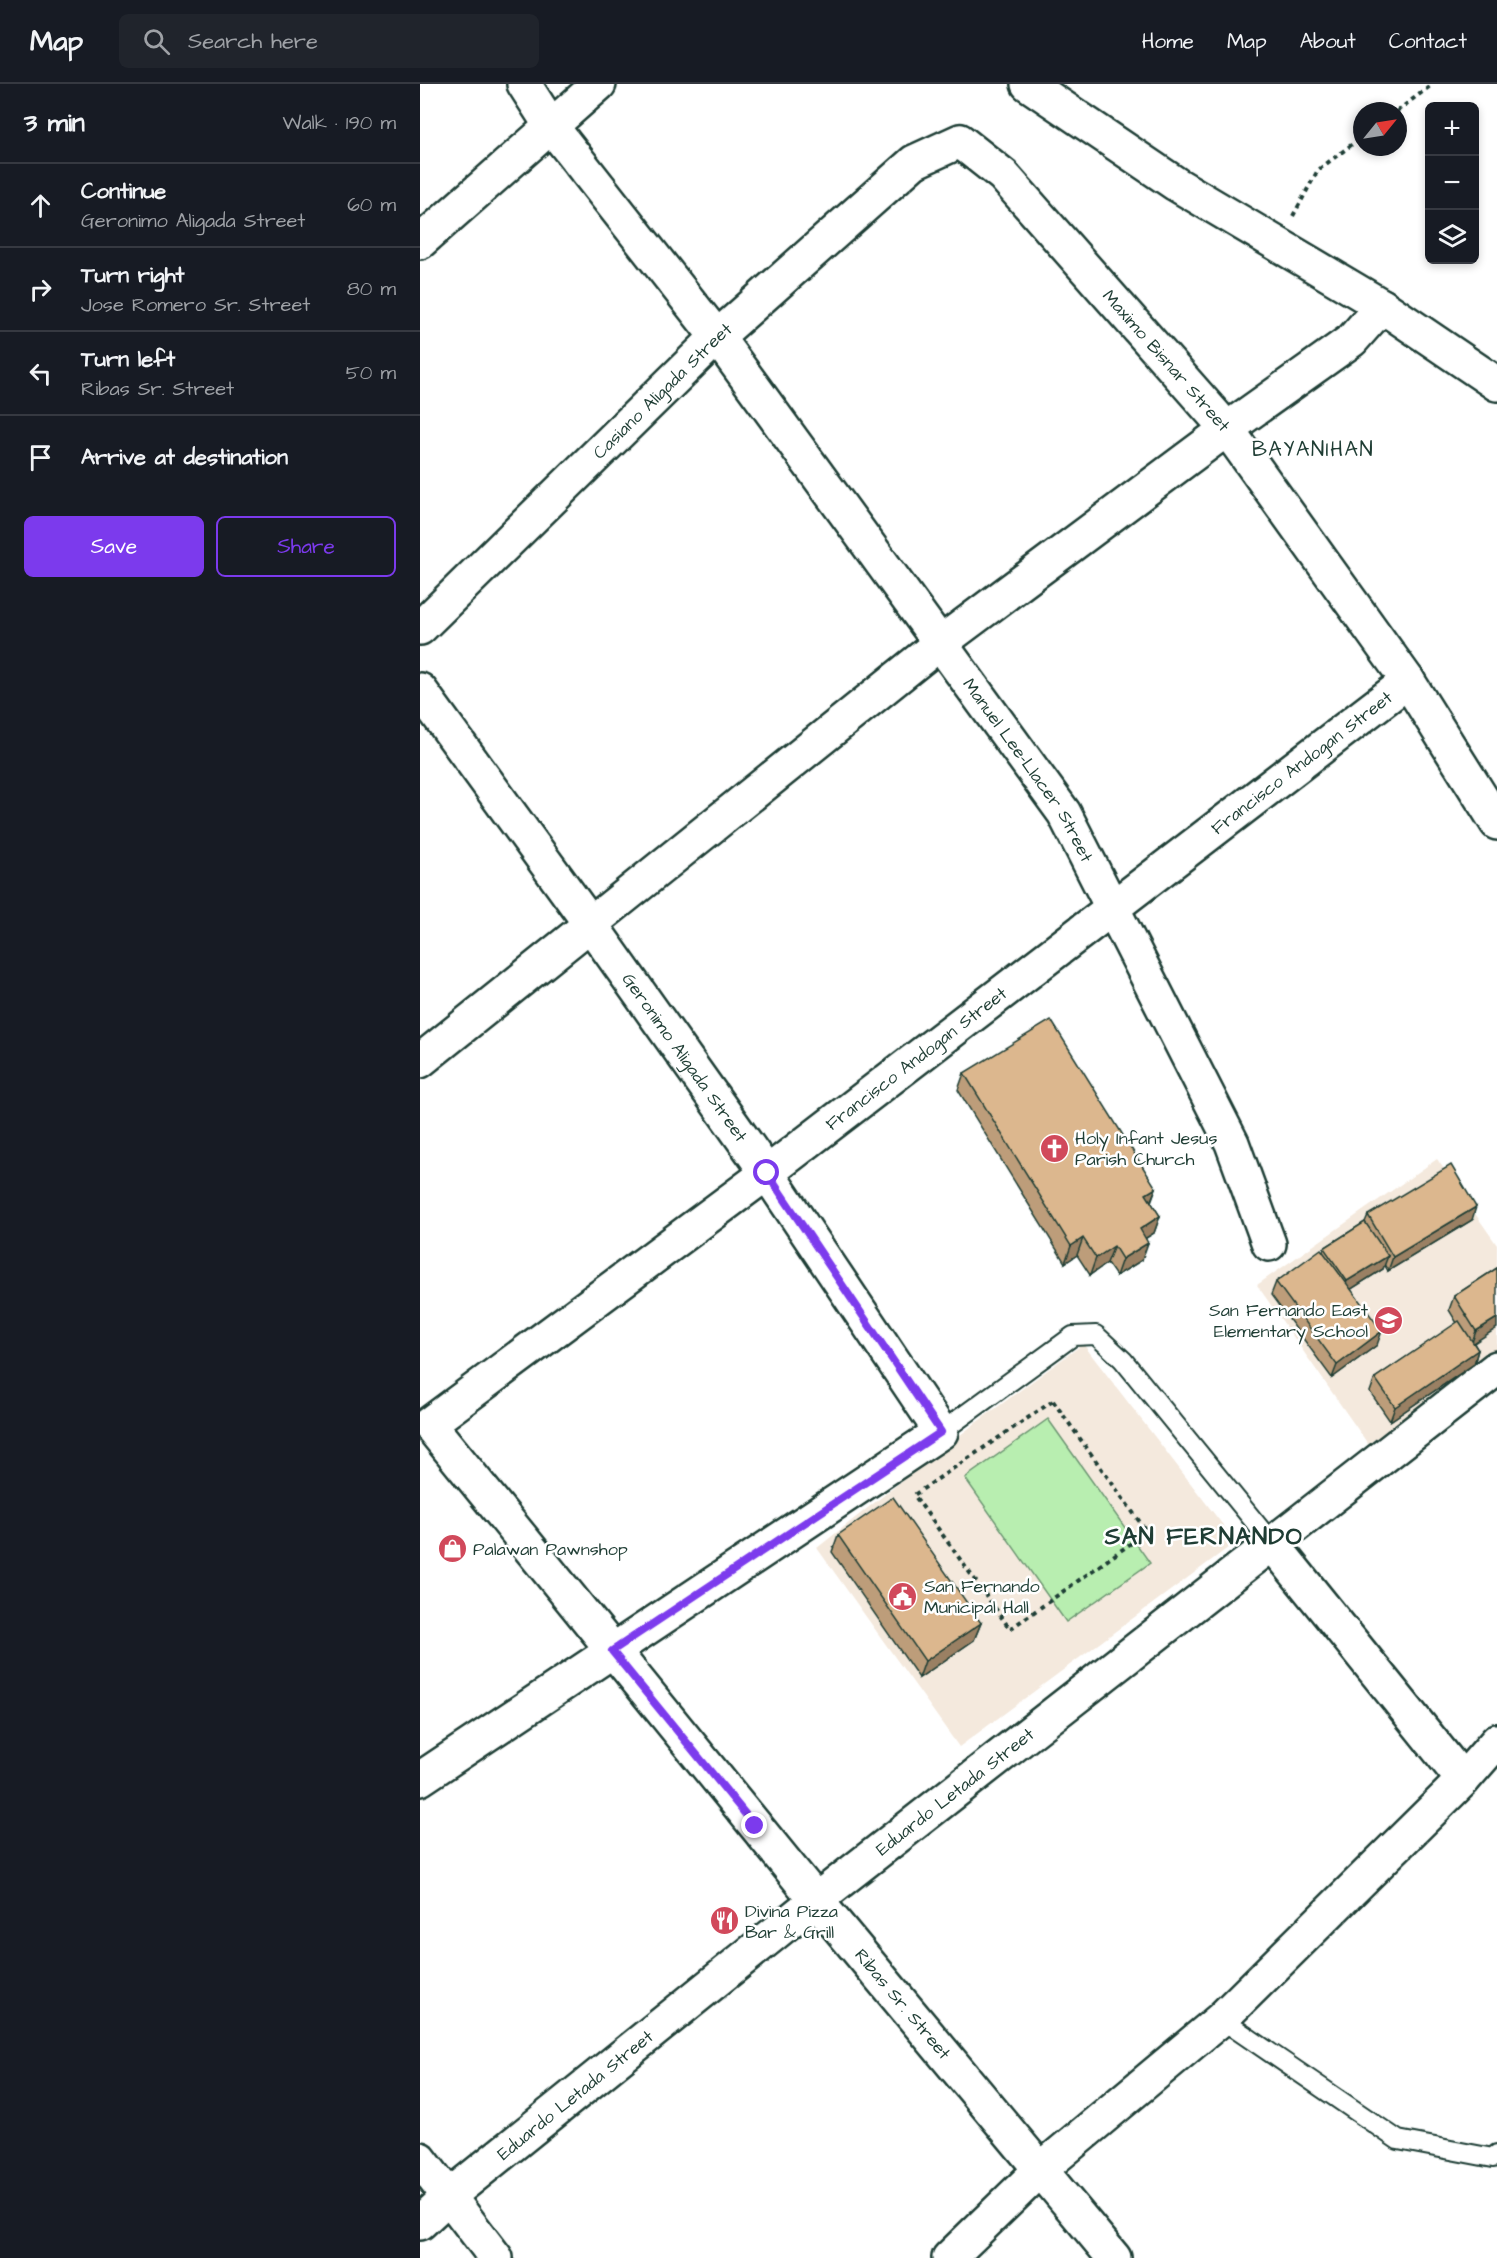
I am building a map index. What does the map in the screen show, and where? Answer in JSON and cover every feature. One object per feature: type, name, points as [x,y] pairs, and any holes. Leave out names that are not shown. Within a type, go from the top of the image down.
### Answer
[{"type":"street","name":"Manuel Lee-Llacer Street","points":[[524,84],[551,126],[717,337],[1064,813],[1232,1143],[1269,1244]]},
{"type":"street","points":[[420,242],[599,84]]},
{"type":"street","points":[[1028,84],[1176,184],[1382,306],[1497,384]]},
{"type":"street","name":"Maximo Bisnar Street","points":[[914,162],[960,141],[1003,175],[1227,429],[1408,681],[1497,823]]},
{"type":"street","name":"Casiano Aligada Street","points":[[420,628],[717,337],[914,162]]},
{"type":"street","points":[[420,1061],[939,644],[1227,429],[1352,340],[1382,306]]},
{"type":"street","name":"Francisco Andogan Street","points":[[423,1422],[767,1173],[1408,681]]},
{"type":"street","name":"Geronimo Aligada Street","points":[[420,690],[767,1173],[941,1432]]},
{"type":"street","name":"Eduardo Letada Street","points":[[420,2223],[450,2196],[816,1900],[1271,1542],[1497,1368]]},
{"type":"street","name":"Ribas Sr. Street","points":[[423,1422],[1114,2258]]},
{"type":"street","points":[[420,1779],[941,1432]]},
{"type":"street","points":[[949,2258],[1040,2170],[1221,2019],[1484,1763],[1271,1542]]},
{"type":"street","points":[[420,2159],[496,2258]]},
{"type":"lane","points":[[941,1432],[1073,1336],[1096,1335],[1123,1360],[1271,1542]]},
{"type":"lane","points":[[1221,2019],[1398,2140],[1493,2158],[1497,2154]]},
{"type":"path","points":[[1407,104],[1433,84]]},
{"type":"path","points":[[1278,245],[1318,170],[1353,144]]},
{"type":"path","points":[[1053,1401],[1147,1532],[1010,1629],[914,1495],[1053,1401]]},
{"type":"shaded area","name":"San Fernando East Elementary School","points":[[1437,1159],[1497,1245],[1497,1355],[1368,1444],[1257,1285]]},
{"type":"shaded area","points":[[1083,1344],[1236,1542],[959,1747],[817,1548],[973,1425]]},
{"type":"green space","points":[[1048,1419],[1150,1563],[1066,1622],[965,1478]]},
{"type":"building","name":"Holy Infant Jesus Parish Church","points":[[1051,1020],[1156,1188],[1146,1194],[1160,1216],[1140,1229],[1148,1243],[1122,1259],[1114,1246],[1096,1258],[1083,1238],[1071,1246],[964,1073]]},
{"type":"building","points":[[1451,1165],[1476,1207],[1393,1257],[1368,1215]]},
{"type":"building","points":[[1365,1222],[1388,1256],[1347,1281],[1324,1248]]},
{"type":"building","points":[[1321,1249],[1382,1331],[1337,1365],[1276,1282]]},
{"type":"building","points":[[1497,1268],[1497,1318],[1476,1331],[1454,1296]]},
{"type":"building","points":[[1459,1321],[1478,1350],[1395,1407],[1375,1378]]},
{"type":"building","name":"San Fernando Municipal Hall","points":[[893,1497],[981,1623],[925,1661],[838,1535]]},
{"type":"place","name":"Holy Infant Jesus Parish Church","points":[[1054,1148]]},
{"type":"place","name":"San Fernando East Elementary School","points":[[1389,1320]]},
{"type":"place","name":"Palawan Pawnshop","points":[[452,1549]]},
{"type":"place","name":"San Fernando Municipal Hall","points":[[903,1596]]},
{"type":"place","name":"Divina Pizza Bar & Grill","points":[[724,1921]]},
{"type":"district","name":"BAYANIHAN","points":[[1313,449]]},
{"type":"district","name":"SAN FERNANDO","points":[[1204,1536]]},
{"type":"route","points":[[755,1826],[612,1651],[941,1432],[767,1173]]}]
